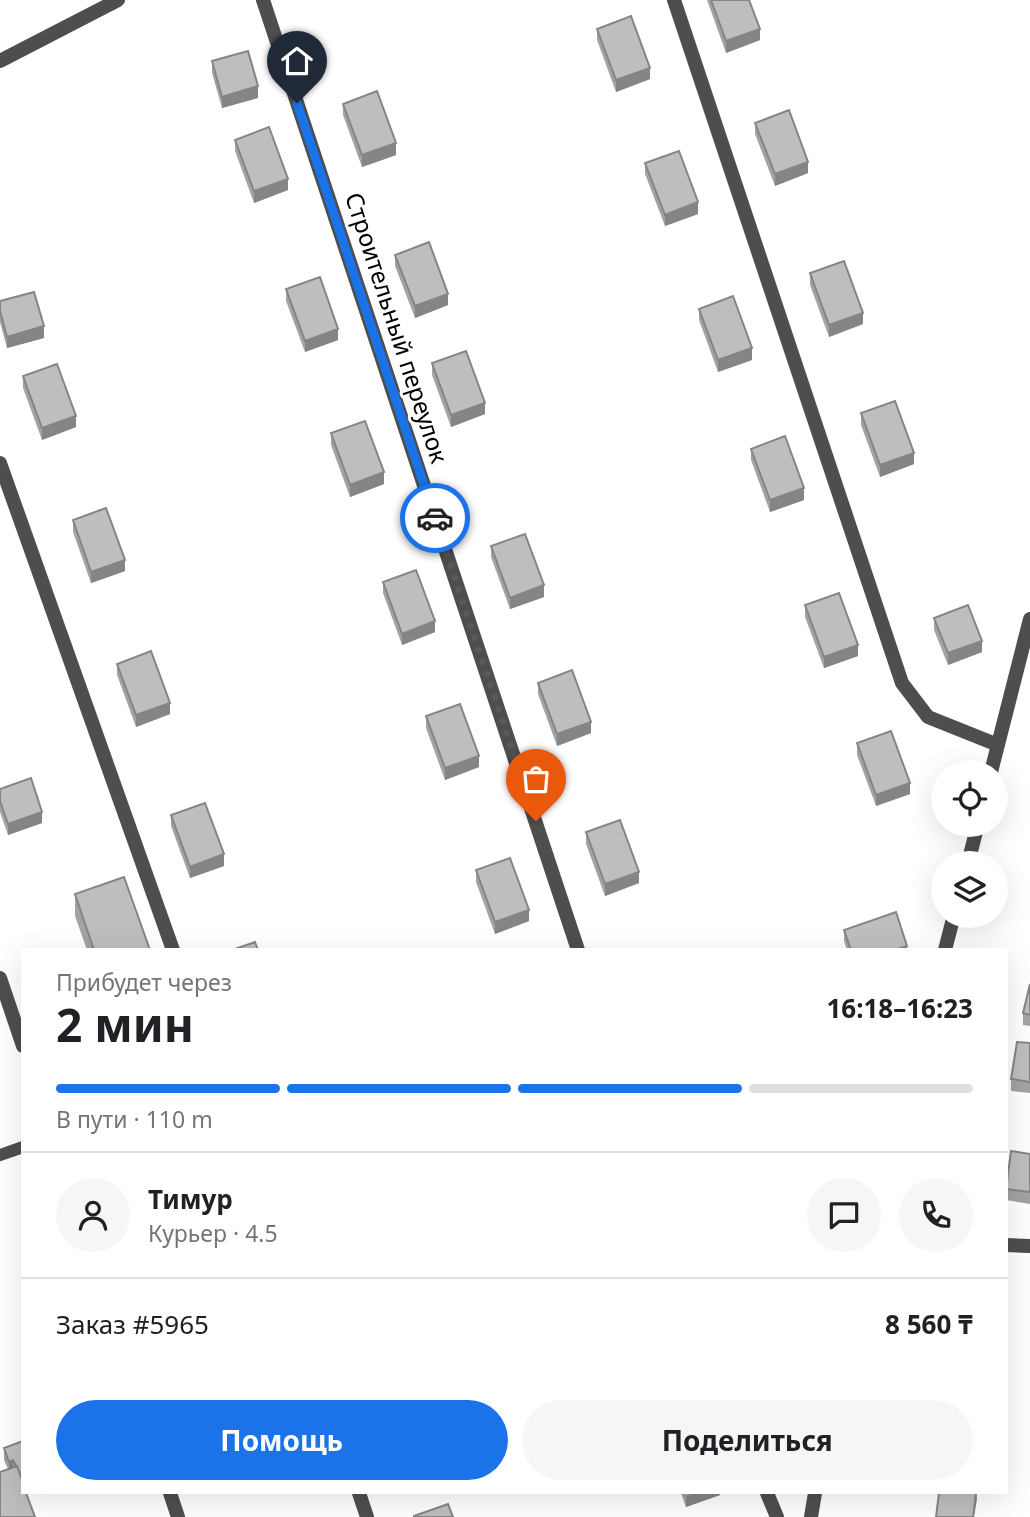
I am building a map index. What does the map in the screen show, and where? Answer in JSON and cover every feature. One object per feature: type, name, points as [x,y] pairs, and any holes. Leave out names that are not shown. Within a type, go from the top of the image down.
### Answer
[{"type":"street","points":[[0,61],[118,0]]},
{"type":"street","name":"Строительный переулок","points":[[263,0],[577,948]]},
{"type":"street","points":[[674,0],[902,683],[928,716],[998,745]]},
{"type":"street","points":[[0,463],[172,948]]},
{"type":"street","points":[[994,760],[1030,619]]},
{"type":"street","points":[[946,948],[951,928]]},
{"type":"street","points":[[0,978],[21,1040]]},
{"type":"street","points":[[1008,1245],[1030,1246]]},
{"type":"street","points":[[170,1494],[178,1517]]},
{"type":"street","points":[[359,1494],[368,1517]]},
{"type":"street","points":[[766,1494],[777,1517]]},
{"type":"street","points":[[811,1517],[815,1494]]},
{"type":"lane","points":[[0,1155],[21,1148]]},
{"type":"building","points":[[711,0],[749,0],[760,29],[726,41]]},
{"type":"building","points":[[631,16],[650,68],[616,80],[597,29]]},
{"type":"building","points":[[248,51],[258,86],[222,97],[212,61]]},
{"type":"building","points":[[377,91],[396,143],[362,155],[343,104]]},
{"type":"building","points":[[789,110],[808,162],[775,174],[755,123]]},
{"type":"building","points":[[269,127],[288,179],[254,191],[235,140]]},
{"type":"building","points":[[679,151],[698,202],[665,215],[645,163]]},
{"type":"building","points":[[429,242],[448,294],[415,306],[395,255]]},
{"type":"building","points":[[844,261],[863,313],[829,325],[810,273]]},
{"type":"building","points":[[320,277],[338,329],[305,341],[286,289]]},
{"type":"building","points":[[34,292],[44,326],[7,337],[0,301]]},
{"type":"building","points":[[733,296],[752,348],[718,360],[699,309]]},
{"type":"building","points":[[466,351],[485,403],[451,415],[432,363]]},
{"type":"building","points":[[57,364],[76,416],[42,428],[23,376]]},
{"type":"building","points":[[895,401],[914,453],[880,465],[861,413]]},
{"type":"building","points":[[365,421],[384,472],[350,485],[331,433]]},
{"type":"building","points":[[785,436],[804,488],[770,500],[751,449]]},
{"type":"building","points":[[106,508],[125,560],[91,572],[73,520]]},
{"type":"building","points":[[525,534],[544,585],[510,598],[491,546]]},
{"type":"building","points":[[416,570],[435,621],[402,634],[383,582]]},
{"type":"building","points":[[839,593],[858,645],[824,657],[805,605]]},
{"type":"building","points":[[968,605],[982,641],[948,653],[934,618]]},
{"type":"building","points":[[151,651],[170,703],[136,715],[117,664]]},
{"type":"building","points":[[572,670],[591,722],[557,734],[538,683]]},
{"type":"building","points":[[460,704],[479,756],[445,768],[426,716]]},
{"type":"building","points":[[891,731],[910,783],[876,795],[857,743]]},
{"type":"building","points":[[31,778],[42,812],[8,824],[0,801],[0,789]]},
{"type":"building","points":[[205,803],[224,854],[190,867],[171,815]]},
{"type":"building","points":[[620,820],[639,872],[605,884],[586,832]]},
{"type":"building","points":[[510,858],[529,910],[495,922],[476,870]]},
{"type":"building","points":[[124,877],[149,948],[93,948],[75,894]]},
{"type":"building","points":[[896,912],[907,946],[850,948],[844,930]]},
{"type":"building","points":[[255,942],[257,948],[238,948]]},
{"type":"building","points":[[1030,984],[1030,1015],[1023,1013]]},
{"type":"building","points":[[1017,1042],[1030,1043],[1030,1082],[1011,1079]]},
{"type":"building","points":[[1011,1151],[1030,1154],[1030,1192],[1008,1189]]},
{"type":"building","points":[[21,1442],[21,1477],[13,1460],[9,1462],[4,1448]]},
{"type":"building","points":[[17,1466],[21,1477],[21,1494],[26,1494],[35,1517],[0,1517],[0,1472]]},
{"type":"building","points":[[939,1494],[976,1494],[973,1517],[936,1517]]},
{"type":"building","points":[[448,1504],[453,1517],[414,1517],[414,1516]]},
{"type":"way so far","points":[[435,518],[536,821]]},
{"type":"route","points":[[297,103],[435,518]]}]
